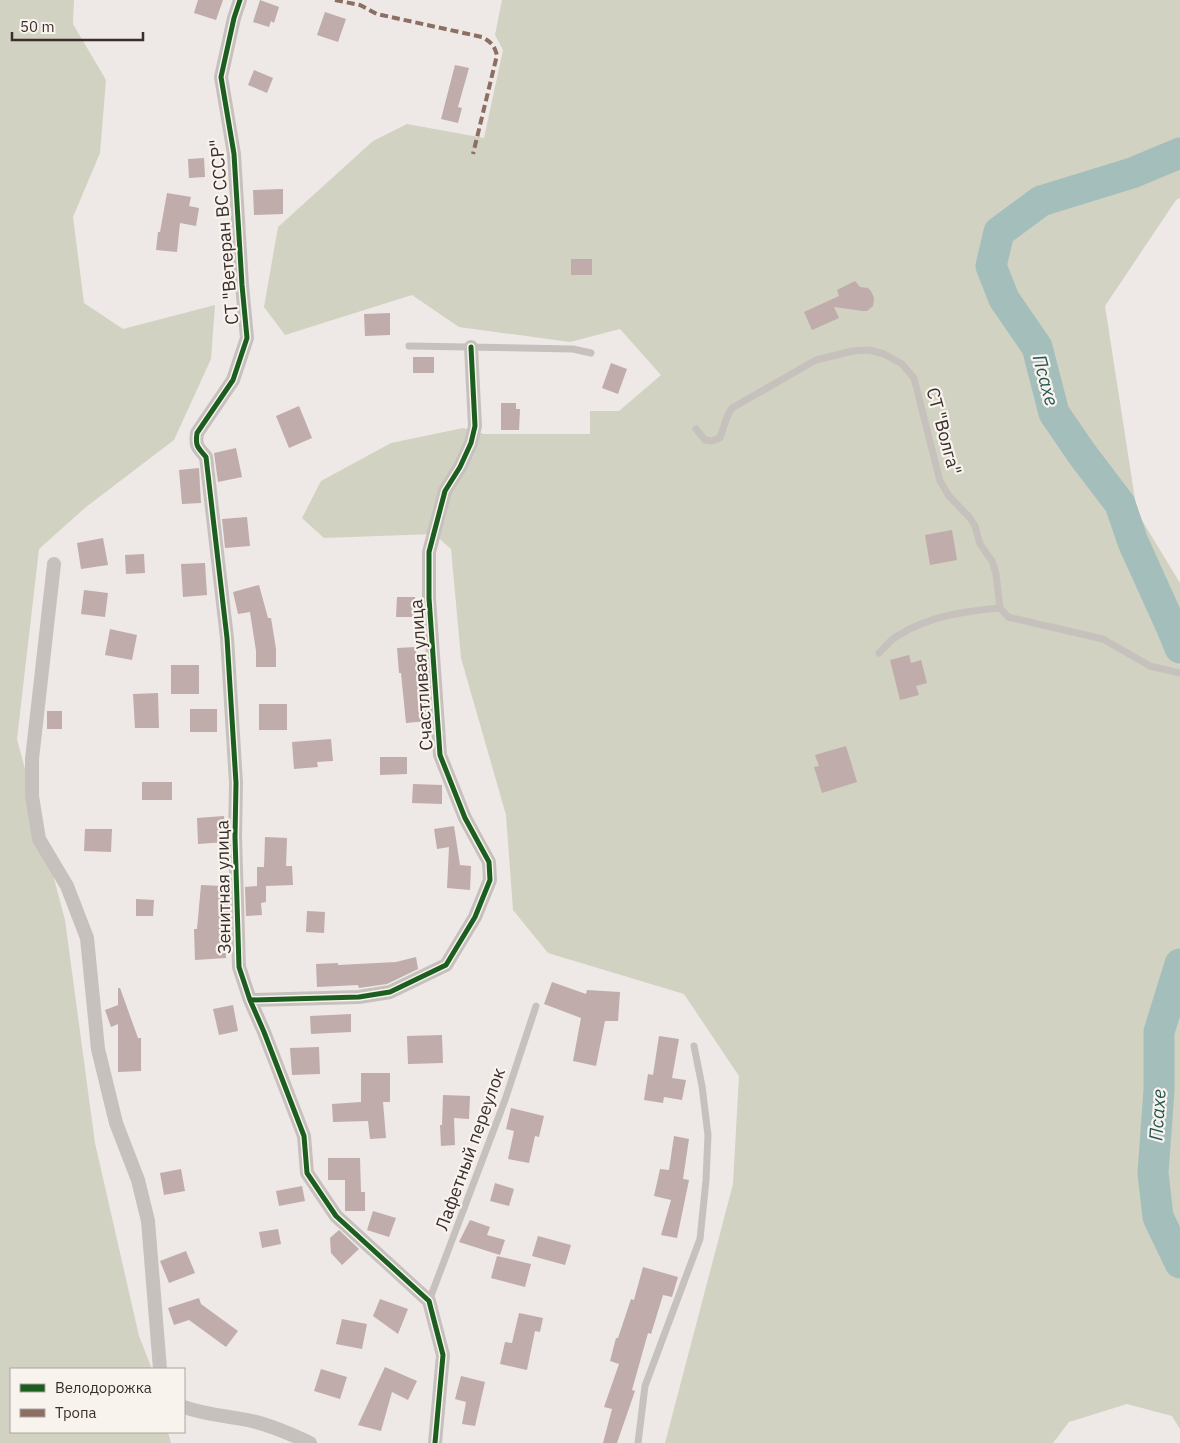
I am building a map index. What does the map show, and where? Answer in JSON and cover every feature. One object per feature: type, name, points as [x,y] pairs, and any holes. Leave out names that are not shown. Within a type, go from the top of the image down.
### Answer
[{"type":"street","name":"СТ \"Ветеран ВС СССР\"","points":[[199,450],[196,440],[197,432],[233,380],[247,338],[234,154],[221,76],[240,0]]},
{"type":"street","name":"Счастливая улица","points":[[250,1000],[359,997],[390,992],[446,965],[475,917],[490,880],[489,862],[465,818],[440,755],[429,598],[429,552],[445,491],[472,443],[476,426],[471,347]]},
{"type":"street","name":"Зенитная улица","points":[[199,450],[206,458],[227,638],[236,783],[235,837],[239,967],[250,1000],[304,1136],[307,1173],[336,1216],[429,1301]]},
{"type":"street","points":[[54,564],[32,759],[32,796],[40,839],[67,886],[87,938],[98,1049],[116,1123],[138,1180],[148,1221],[160,1368]]},
{"type":"street","points":[[429,1301],[443,1355],[435,1443]]},
{"type":"street","points":[[185,1407],[200,1413],[250,1421],[278,1428],[310,1443]]},
{"type":"lane","points":[[409,346],[573,350],[591,353]]},
{"type":"lane","name":"СТ \"Волга\"","points":[[696,429],[705,440],[712,441],[720,438],[725,418],[732,408],[816,360],[853,351],[870,350],[884,354],[902,364],[914,378],[940,481],[949,496],[970,518],[975,526],[980,544],[992,562],[996,574],[1000,608]]},
{"type":"lane","points":[[879,654],[898,635],[932,619],[969,610],[1000,608],[1008,617],[1103,639],[1150,666],[1180,673]]},
{"type":"lane","name":"Лафетный переулок","points":[[429,1301],[505,1100],[536,1006]]},
{"type":"lane","points":[[638,1443],[645,1386],[700,1240],[708,1135],[702,1086],[694,1046]]},
{"type":"green space","points":[[0,0],[74,0],[73,24],[106,80],[100,153],[73,217],[84,303],[123,329],[215,305],[211,359],[174,440],[86,507],[39,549],[17,739],[65,920],[95,1143],[139,1336],[152,1368],[10,1368],[10,1433],[168,1433],[171,1443],[0,1443]]},
{"type":"green space","points":[[502,0],[1180,0],[1180,198],[1176,200],[1105,306],[1137,512],[1180,583],[1180,1429],[1172,1416],[1127,1404],[1069,1422],[1053,1443],[665,1443],[733,1184],[739,1076],[684,994],[548,953],[513,910],[506,815],[461,658],[451,549],[434,534],[324,538],[302,518],[321,481],[391,443],[463,428],[484,434],[590,434],[590,411],[619,411],[661,375],[620,329],[570,342],[459,327],[412,295],[285,335],[264,307],[278,227],[373,141],[407,124],[484,138],[503,50],[495,35]]},
{"type":"building","points":[[198,0],[223,0],[216,20],[194,13]]},
{"type":"building","points":[[260,0],[279,7],[274,23],[271,21],[269,27],[253,22]]},
{"type":"building","points":[[325,12],[346,19],[338,42],[317,35]]},
{"type":"building","points":[[455,65],[469,68],[458,107],[462,108],[458,123],[441,119]]},
{"type":"building","points":[[254,70],[273,78],[267,93],[248,85]]},
{"type":"building","points":[[204,158],[205,177],[189,178],[188,159]]},
{"type":"building","points":[[283,189],[283,214],[254,215],[253,190]]},
{"type":"building","points":[[167,193],[191,197],[189,206],[199,208],[196,226],[180,223],[177,252],[156,250]]},
{"type":"building","points":[[571,259],[592,259],[592,275],[571,275]]},
{"type":"building","points":[[855,281],[860,287],[868,288],[871,291],[874,298],[873,306],[867,311],[834,307],[839,318],[812,330],[804,312],[839,296],[837,290]]},
{"type":"building","points":[[390,313],[390,335],[365,336],[364,314]]},
{"type":"building","points":[[413,357],[434,357],[434,373],[413,373]]},
{"type":"building","points":[[611,363],[627,369],[618,394],[602,388]]},
{"type":"building","points":[[501,403],[516,403],[516,409],[520,409],[519,430],[501,430]]},
{"type":"building","points":[[299,406],[312,438],[289,448],[276,416]]},
{"type":"building","points":[[236,448],[242,477],[218,482],[214,453]]},
{"type":"building","points":[[199,468],[201,503],[182,504],[179,470]]},
{"type":"building","points":[[247,517],[250,546],[225,548],[222,519]]},
{"type":"building","points":[[952,530],[957,560],[930,565],[925,535]]},
{"type":"building","points":[[103,538],[108,565],[81,569],[77,543]]},
{"type":"building","points":[[144,554],[145,573],[126,574],[125,555]]},
{"type":"building","points":[[205,563],[207,595],[183,597],[181,564]]},
{"type":"building","points":[[259,585],[268,618],[271,618],[276,649],[276,667],[256,667],[256,651],[250,612],[238,614],[233,592]]},
{"type":"building","points":[[84,590],[108,593],[105,617],[81,614]]},
{"type":"building","points":[[397,597],[415,597],[415,617],[396,617]]},
{"type":"building","points":[[110,629],[137,635],[132,660],[105,655]]},
{"type":"building","points":[[416,647],[419,696],[425,695],[427,721],[406,723],[397,648]]},
{"type":"building","points":[[909,655],[911,663],[921,660],[927,683],[916,686],[919,695],[900,700],[890,660]]},
{"type":"building","points":[[171,665],[199,665],[199,694],[171,694]]},
{"type":"building","points":[[158,693],[159,728],[135,728],[133,694]]},
{"type":"building","points":[[259,704],[287,704],[287,730],[259,730]]},
{"type":"building","points":[[190,709],[217,709],[217,732],[190,732]]},
{"type":"building","points":[[47,711],[62,711],[62,729],[47,729]]},
{"type":"building","points":[[331,739],[333,761],[317,762],[318,767],[294,769],[292,742]]},
{"type":"building","points":[[846,746],[857,782],[822,793],[814,767],[819,766],[815,755]]},
{"type":"building","points":[[380,757],[407,757],[407,774],[380,775]]},
{"type":"building","points":[[142,782],[172,782],[172,800],[142,800]]},
{"type":"building","points":[[413,784],[442,785],[442,804],[412,803]]},
{"type":"building","points":[[224,816],[226,842],[198,844],[197,818]]},
{"type":"building","points":[[454,826],[460,865],[471,866],[470,890],[447,888],[449,847],[437,849],[434,829]]},
{"type":"building","points":[[85,829],[112,829],[111,852],[84,851]]},
{"type":"building","points":[[265,837],[287,838],[286,866],[292,866],[293,885],[266,886],[266,902],[261,903],[262,915],[246,916],[245,887],[257,886],[257,867],[264,867]]},
{"type":"building","points":[[201,885],[222,886],[222,890],[228,889],[229,917],[224,917],[226,958],[195,960],[194,929],[197,929]]},
{"type":"building","points":[[136,899],[154,900],[153,916],[136,916]]},
{"type":"building","points":[[307,911],[325,912],[324,933],[306,932]]},
{"type":"building","points":[[416,957],[418,969],[387,984],[359,988],[358,985],[317,987],[316,964],[338,963],[338,965],[396,962]]},
{"type":"building","points":[[552,982],[586,994],[587,990],[620,992],[618,1021],[605,1021],[596,1066],[573,1061],[581,1018],[544,1004]]},
{"type":"building","points":[[118,988],[120,988],[138,1038],[141,1038],[141,1071],[118,1072],[118,1024],[111,1027],[105,1010],[118,1005]]},
{"type":"building","points":[[233,1005],[238,1031],[219,1035],[213,1009]]},
{"type":"building","points":[[351,1014],[351,1032],[311,1034],[310,1016]]},
{"type":"building","points":[[442,1035],[443,1063],[408,1064],[407,1036]]},
{"type":"building","points":[[659,1036],[679,1039],[672,1078],[686,1080],[682,1100],[664,1097],[663,1103],[644,1100],[648,1074],[653,1075]]},
{"type":"building","points":[[319,1047],[320,1074],[292,1075],[290,1048]]},
{"type":"building","points":[[361,1073],[390,1073],[390,1102],[383,1102],[386,1138],[370,1139],[368,1121],[333,1122],[332,1104],[361,1102]]},
{"type":"building","points":[[443,1095],[470,1096],[469,1119],[454,1118],[455,1145],[441,1146],[440,1125],[442,1125]]},
{"type":"building","points":[[511,1108],[544,1116],[539,1137],[535,1136],[529,1163],[508,1159],[514,1131],[506,1129]]},
{"type":"building","points":[[674,1136],[689,1139],[683,1179],[689,1180],[677,1238],[661,1235],[671,1200],[654,1196],[660,1169],[669,1170]]},
{"type":"building","points":[[328,1158],[360,1158],[361,1192],[365,1192],[365,1211],[345,1211],[345,1180],[328,1180]]},
{"type":"building","points":[[181,1169],[185,1191],[164,1195],[160,1173]]},
{"type":"building","points":[[495,1183],[514,1189],[509,1206],[490,1201]]},
{"type":"building","points":[[302,1186],[305,1201],[279,1206],[276,1191]]},
{"type":"building","points":[[373,1211],[396,1218],[389,1237],[367,1230]]},
{"type":"building","points":[[470,1220],[490,1227],[487,1235],[505,1240],[500,1255],[459,1242]]},
{"type":"building","points":[[278,1229],[281,1244],[262,1248],[259,1232]]},
{"type":"building","points":[[339,1230],[359,1249],[342,1265],[331,1253],[330,1238]]},
{"type":"building","points":[[538,1236],[571,1245],[565,1265],[532,1256]]},
{"type":"building","points":[[186,1251],[195,1273],[169,1283],[160,1261]]},
{"type":"building","points":[[497,1256],[531,1264],[525,1287],[491,1278]]},
{"type":"building","points":[[643,1267],[678,1277],[672,1297],[663,1295],[651,1334],[648,1333],[632,1390],[635,1391],[617,1443],[603,1443],[612,1409],[604,1407],[619,1364],[610,1361],[616,1338],[618,1338],[631,1299],[634,1300]]},
{"type":"building","points":[[199,1298],[201,1304],[238,1331],[226,1347],[189,1320],[174,1325],[168,1308]]},
{"type":"building","points":[[380,1299],[408,1309],[398,1334],[373,1316]]},
{"type":"building","points":[[519,1313],[543,1318],[540,1332],[535,1331],[527,1370],[500,1364],[505,1342],[512,1343]]},
{"type":"building","points":[[342,1319],[367,1324],[362,1349],[336,1344]]},
{"type":"building","points":[[385,1367],[417,1381],[408,1400],[392,1392],[381,1431],[358,1425]]},
{"type":"building","points":[[321,1369],[347,1377],[340,1399],[314,1391]]},
{"type":"building","points":[[461,1376],[485,1382],[475,1426],[462,1424],[466,1402],[455,1399]]},
{"type":"waterway","name":"Псахе","points":[[1180,153],[1132,173],[1041,201],[999,232],[991,266],[1004,299],[1037,347],[1054,413],[1120,504],[1133,542],[1180,648]]},
{"type":"waterway","name":"Псахе","points":[[1180,964],[1159,1032],[1159,1090],[1153,1173],[1158,1217],[1180,1263]]},
{"type":"marked path","points":[[335,0],[360,5],[377,14],[482,37],[492,44],[497,55],[473,154]]},
{"type":"cycle path","points":[[240,0],[234,18],[221,77],[234,154],[247,338],[233,380],[197,433],[196,441],[206,457],[227,638],[236,783],[235,837],[239,967],[250,1000],[304,1136],[307,1173],[336,1216],[429,1301],[443,1355],[435,1443]]},
{"type":"cycle path","points":[[250,1000],[359,997],[390,992],[446,965],[475,917],[490,880],[489,862],[465,818],[440,755],[429,598],[429,552],[445,491],[460,467],[471,443],[475,426],[471,347]]}]
